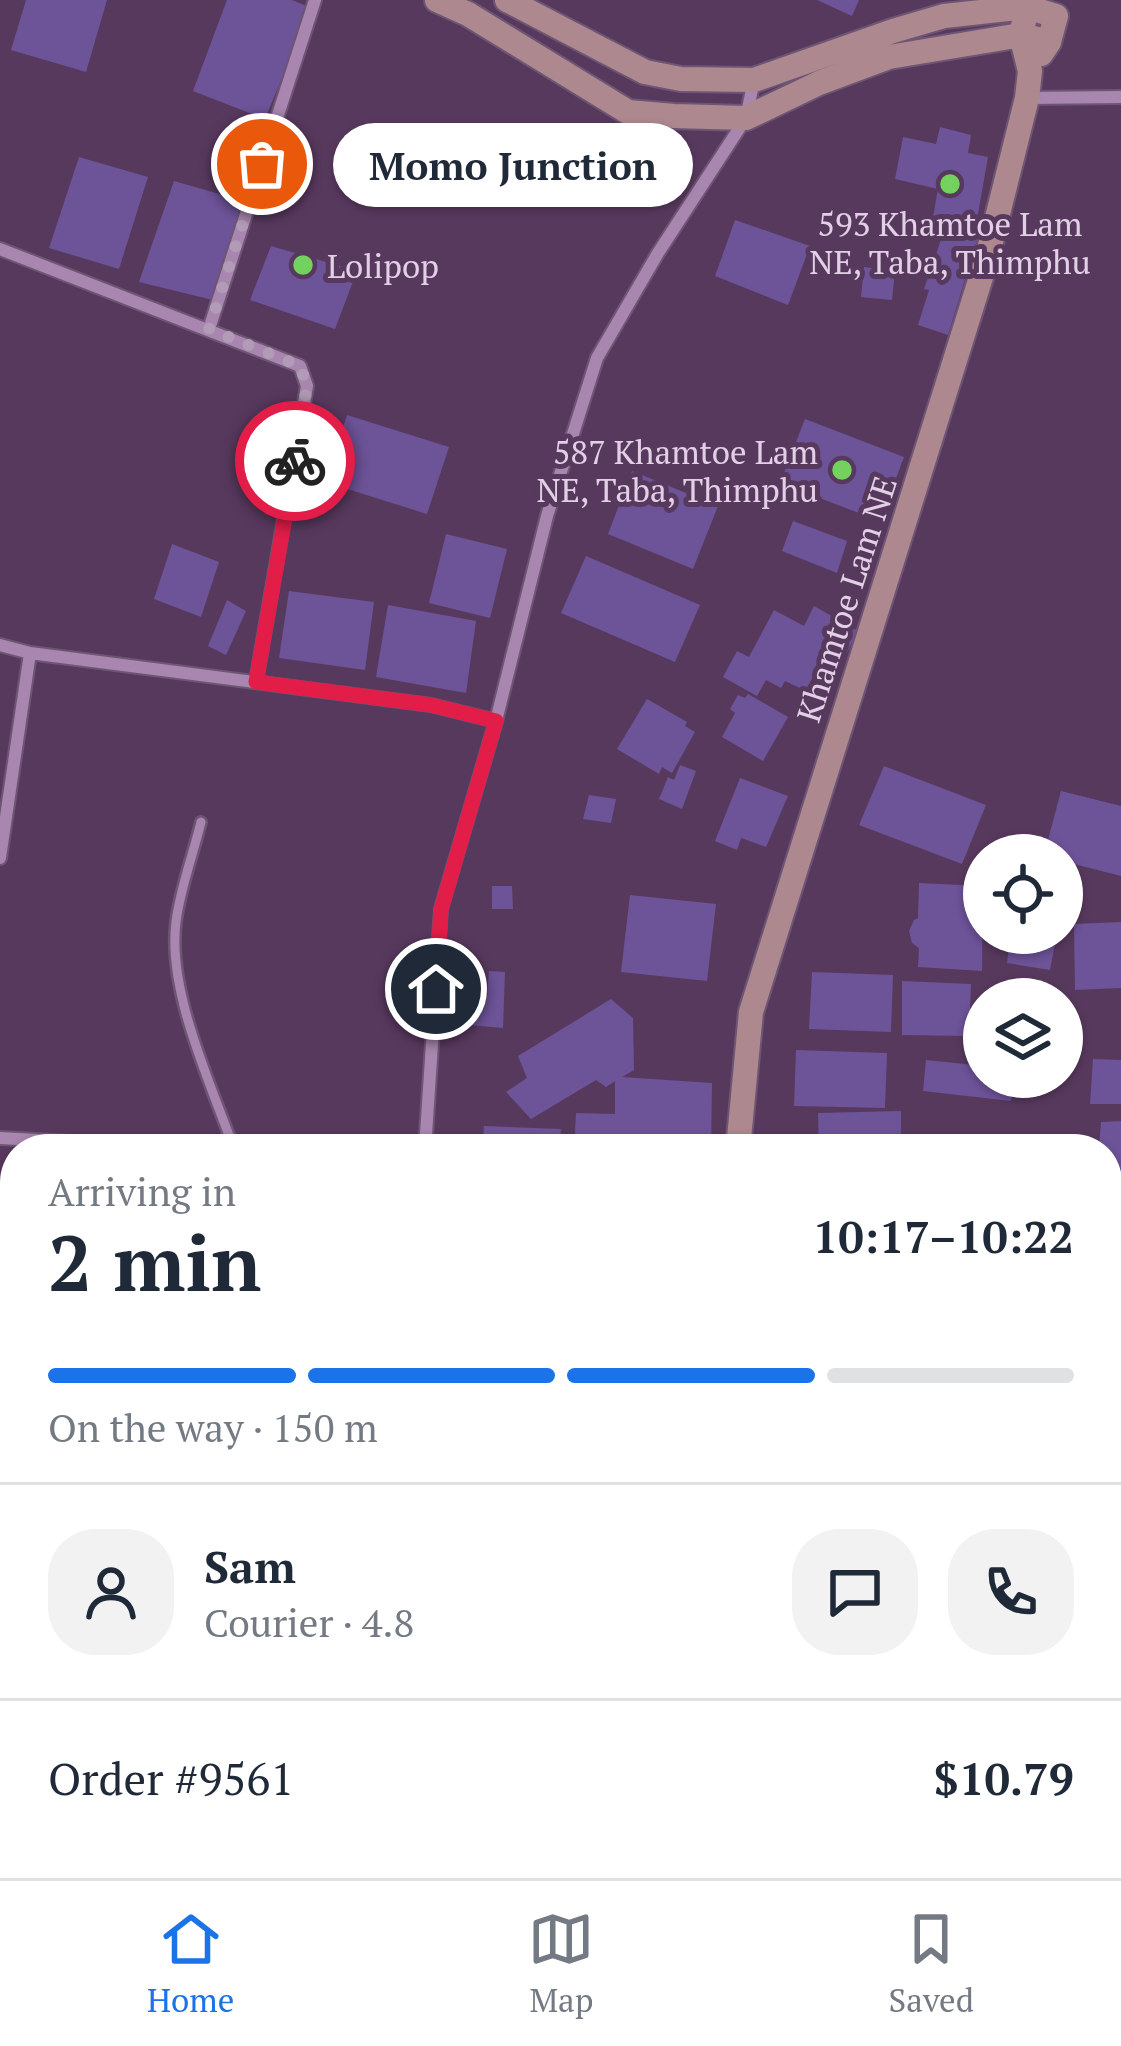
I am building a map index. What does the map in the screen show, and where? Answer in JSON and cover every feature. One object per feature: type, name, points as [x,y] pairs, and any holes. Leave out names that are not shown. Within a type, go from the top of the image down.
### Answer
[{"type":"main road","points":[[437,0],[468,14],[628,112],[746,118],[889,57],[1021,35],[1049,42]]},
{"type":"main road","points":[[506,0],[645,72],[681,79],[754,80],[944,16],[1027,7]]},
{"type":"main road","name":"Khamtoe Lam NE","points":[[739,1134],[751,1012],[981,279],[1027,98],[1030,71],[1021,35],[1027,7],[1056,16],[1049,42],[1030,71]]},
{"type":"street","points":[[209,329],[316,0]]},
{"type":"street","points":[[426,1134],[441,910],[496,721],[547,516],[597,358],[746,118],[754,80]]},
{"type":"street","points":[[1027,98],[1121,97]]},
{"type":"street","points":[[0,249],[300,366],[307,386],[256,682]]},
{"type":"street","points":[[0,646],[431,705],[496,721]]},
{"type":"street","points":[[0,858],[30,653]]},
{"type":"lane","points":[[201,822],[176,921],[174,954],[187,1018],[229,1134]]},
{"type":"building","points":[[26,0],[107,0],[86,72],[11,50]]},
{"type":"building","points":[[227,0],[292,0],[311,8],[265,119],[193,91]]},
{"type":"building","points":[[817,0],[859,0],[852,16]]},
{"type":"building","name":"593 Khamtoe Lam NE, Taba, Thimphu","points":[[940,127],[971,135],[968,153],[988,157],[975,231],[932,223],[938,189],[895,179],[903,137],[936,144]]},
{"type":"building","points":[[79,157],[148,177],[119,269],[49,248]]},
{"type":"building","points":[[174,181],[244,201],[213,300],[139,282]]},
{"type":"building","points":[[735,220],[810,246],[788,305],[715,276]]},
{"type":"building","points":[[945,228],[978,237],[948,335],[918,325],[929,290],[924,289]]},
{"type":"building","points":[[271,246],[357,271],[335,329],[250,300]]},
{"type":"building","points":[[864,267],[895,271],[892,300],[861,297]]},
{"type":"building","points":[[347,415],[449,447],[427,514],[325,482]]},
{"type":"building","name":"587 Khamtoe Lam NE, Taba, Thimphu","points":[[805,419],[904,457],[880,521],[780,483]]},
{"type":"building","points":[[632,471],[718,506],[693,569],[608,534]]},
{"type":"building","points":[[793,521],[847,541],[837,573],[782,551]]},
{"type":"building","points":[[446,534],[507,549],[490,618],[429,603]]},
{"type":"building","points":[[172,544],[219,562],[201,617],[154,599]]},
{"type":"building","points":[[586,556],[700,605],[675,662],[561,613]]},
{"type":"building","points":[[289,591],[374,602],[365,670],[279,658]]},
{"type":"building","points":[[227,600],[246,611],[226,655],[208,646]]},
{"type":"building","points":[[388,605],[476,621],[466,693],[376,677]]},
{"type":"building","points":[[814,606],[858,631],[846,654],[829,643],[806,691],[785,681],[781,688],[766,680],[757,696],[723,677],[737,651],[749,657],[774,610],[804,626]]},
{"type":"building","points":[[748,694],[788,717],[763,761],[722,737],[735,713],[730,709],[738,695],[745,698]]},
{"type":"building","points":[[647,699],[687,722],[685,726],[695,732],[672,773],[662,767],[659,774],[617,749]]},
{"type":"building","points":[[680,765],[696,771],[682,809],[659,799],[668,777],[674,780]]},
{"type":"building","points":[[884,766],[986,805],[974,834],[963,834],[962,864],[859,825]]},
{"type":"building","points":[[740,778],[788,796],[766,847],[741,838],[737,850],[715,841]]},
{"type":"building","points":[[1061,791],[1121,806],[1121,876],[1083,866],[1083,834],[1050,834]]},
{"type":"building","points":[[589,795],[616,799],[611,823],[583,819]]},
{"type":"building","points":[[919,883],[963,885],[963,954],[982,954],[982,971],[918,967],[919,948],[909,931],[918,918]]},
{"type":"building","points":[[492,886],[512,886],[513,909],[492,909]]},
{"type":"building","points":[[630,895],[716,904],[707,981],[621,972]]},
{"type":"building","points":[[1121,922],[1121,988],[1083,990],[1083,978],[1075,978],[1074,954],[1083,954],[1083,924]]},
{"type":"building","points":[[1008,954],[1053,954],[1050,970],[1007,963]]},
{"type":"building","points":[[489,971],[505,972],[503,1028],[469,1025],[470,998],[487,997]]},
{"type":"building","points":[[812,972],[893,975],[891,1032],[809,1029]]},
{"type":"building","points":[[902,981],[963,984],[963,1036],[902,1035]]},
{"type":"building","points":[[611,999],[633,1018],[634,1070],[622,1077],[712,1083],[711,1134],[575,1134],[576,1113],[615,1114],[615,1081],[606,1087],[596,1080],[531,1119],[506,1092],[527,1078],[518,1056]]},
{"type":"building","points":[[796,1050],[887,1053],[885,1108],[794,1106]]},
{"type":"building","points":[[1093,1059],[1121,1060],[1121,1104],[1090,1104]]},
{"type":"building","points":[[926,1060],[963,1064],[963,1096],[923,1091]]},
{"type":"building","points":[[901,1111],[901,1134],[819,1134],[818,1113]]},
{"type":"building","points":[[1121,1121],[1121,1134],[1100,1134],[1101,1122]]},
{"type":"building","points":[[484,1126],[561,1129],[560,1134],[483,1134]]},
{"type":"way so far","points":[[262,164],[209,329],[300,366],[307,386],[295,461]]},
{"type":"place","name":"Momo Junction","points":[[262,164]]},
{"type":"place","name":"593 Khamtoe Lam NE, Taba, Thimphu","points":[[950,184]]},
{"type":"place","name":"Lolipop","points":[[303,265]]},
{"type":"place","name":"587 Khamtoe Lam NE, Taba, Thimphu","points":[[842,470]]},
{"type":"route","points":[[295,461],[256,682],[431,705],[496,721],[441,910],[436,989]]}]
